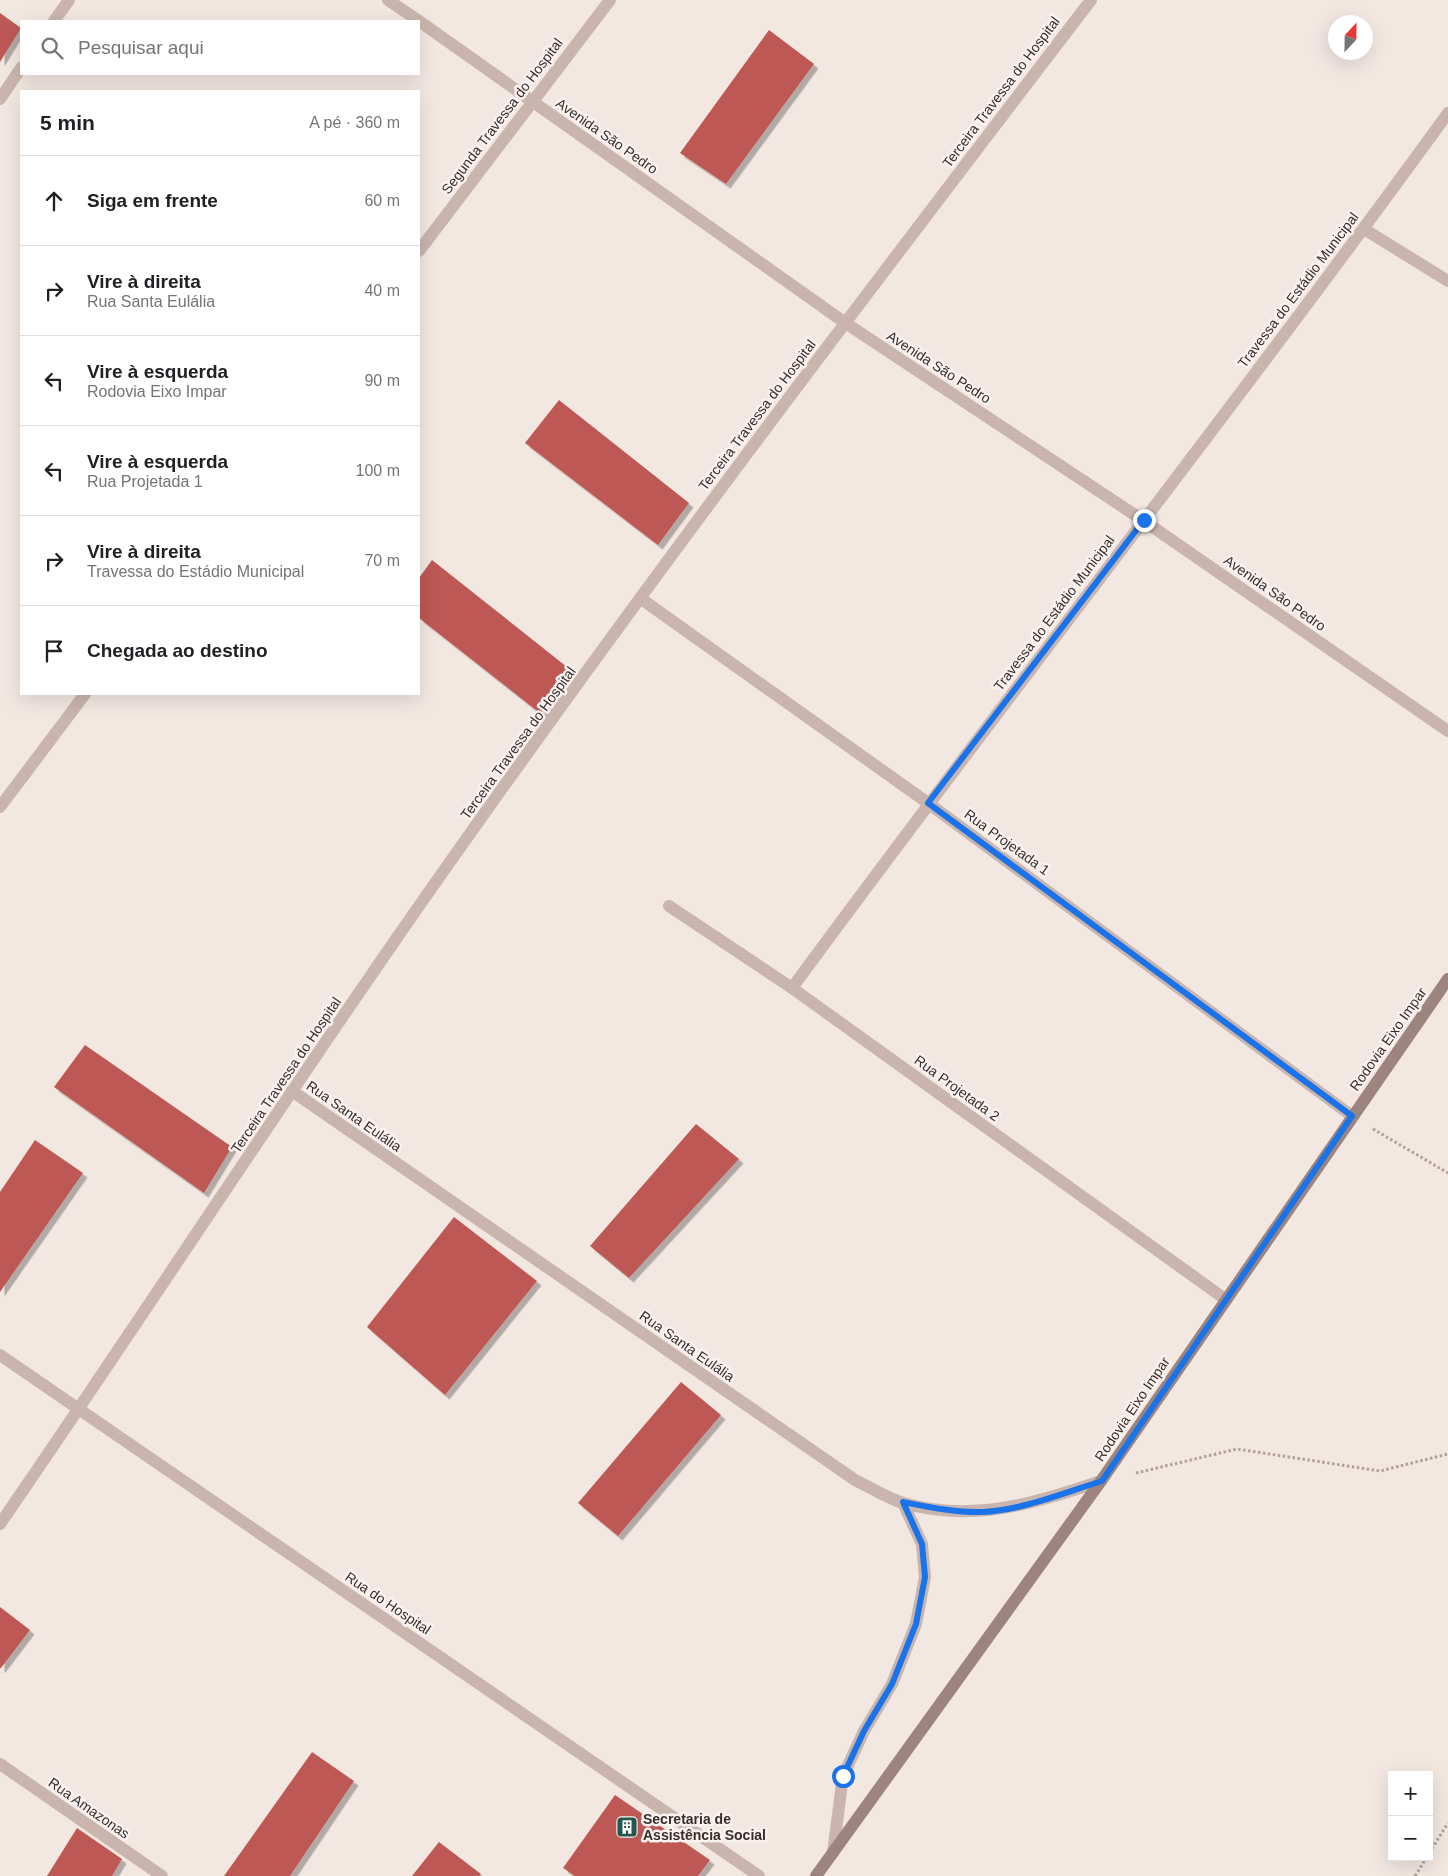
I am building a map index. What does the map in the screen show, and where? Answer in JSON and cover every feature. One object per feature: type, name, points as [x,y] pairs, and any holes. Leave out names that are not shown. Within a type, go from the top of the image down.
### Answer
[{"type":"street","points":[[55,20],[69,0]]},
{"type":"street","name":"Avenida São Pedro","points":[[388,0],[418,20]]},
{"type":"street","name":"Segunda Travessa do Hospital","points":[[420,250],[532,100],[610,0]]},
{"type":"street","name":"Terceira Travessa do Hospital","points":[[0,1524],[414,913],[640,598],[844,322],[1090,0]]},
{"type":"street","name":"Avenida São Pedro","points":[[420,22],[844,322],[1144,520],[1448,730]]},
{"type":"street","points":[[0,99],[20,69]]},
{"type":"street","name":"Travessa do Estádio Municipal","points":[[792,988],[928,803],[1364,229],[1448,113]]},
{"type":"street","points":[[1364,229],[1448,281]]},
{"type":"street","name":"Rua Projetada 1","points":[[640,598],[928,803],[1352,1116]]},
{"type":"street","points":[[0,807],[84,695]]},
{"type":"street","name":"Rua Projetada 2","points":[[669,906],[792,988],[1225,1299]]},
{"type":"street","name":"Rodovia Eixo Impar","points":[[816,1876],[1102,1481],[1225,1299],[1448,979]]},
{"type":"street","name":"Rua Santa Eulália","points":[[292,1091],[855,1480],[903,1502],[942,1510],[983,1512],[1032,1503],[1102,1481]]},
{"type":"street","name":"Rua do Hospital","points":[[0,1355],[759,1876]]},
{"type":"street","points":[[833,1853],[843,1776],[864,1731],[892,1684],[918,1615],[925,1577],[922,1544],[903,1502]]},
{"type":"street","name":"Rua Amazonas","points":[[0,1764],[162,1876]]},
{"type":"path","points":[[1352,1116],[1448,1173]]},
{"type":"path","points":[[1102,1481],[1237,1449],[1380,1471],[1448,1454]]},
{"type":"path","points":[[1433,1847],[1448,1824]]},
{"type":"path","points":[[1415,1876],[1424,1861]]},
{"type":"building","points":[[0,13],[20,27],[20,30],[0,62]]},
{"type":"building","points":[[769,30],[814,64],[726,184],[680,153]]},
{"type":"building","points":[[559,400],[689,503],[658,545],[525,443]]},
{"type":"building","points":[[432,560],[572,671],[541,714],[420,619],[420,577]]},
{"type":"building","points":[[85,1045],[232,1147],[204,1193],[54,1087]]},
{"type":"building","points":[[696,1124],[739,1159],[629,1278],[590,1246]]},
{"type":"building","points":[[35,1140],[83,1173],[0,1292],[0,1192]]},
{"type":"building","points":[[454,1217],[537,1281],[445,1395],[367,1327]]},
{"type":"building","points":[[681,1382],[721,1415],[618,1536],[578,1503]]},
{"type":"building","points":[[0,1607],[30,1630],[1,1668],[0,1668]]},
{"type":"building","points":[[312,1752],[354,1781],[290,1876],[224,1876]]},
{"type":"building","name":"Secretaria de Assistência Social","points":[[615,1795],[710,1860],[698,1876],[575,1876],[563,1868]]},
{"type":"building","points":[[77,1828],[122,1859],[112,1876],[47,1876]]},
{"type":"building","points":[[439,1842],[481,1874],[479,1876],[412,1876]]},
{"type":"place","name":"Secretaria de Assistência Social","points":[[627,1827]]},
{"type":"route","points":[[843,1776],[864,1731],[892,1684],[916,1624],[925,1577],[922,1544],[903,1502],[942,1510],[983,1512],[1032,1503],[1102,1481],[1352,1116],[928,803],[1144,520]]}]
